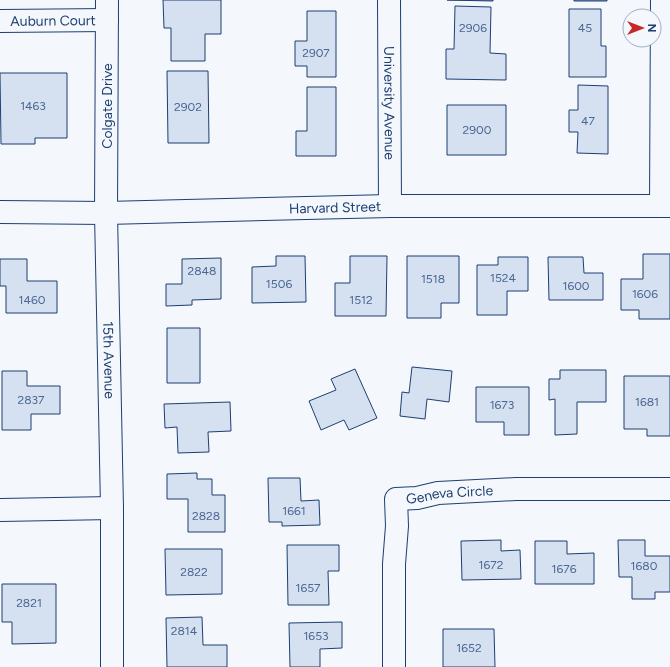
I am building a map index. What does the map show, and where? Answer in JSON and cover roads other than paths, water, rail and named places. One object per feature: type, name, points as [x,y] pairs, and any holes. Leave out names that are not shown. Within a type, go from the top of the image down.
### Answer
[{"type":"street","name":"University Avenue","points":[[389,0],[390,206]]},
{"type":"street","points":[[662,0],[665,206]]},
{"type":"street","name":"Auburn Court","points":[[0,21],[107,10]]},
{"type":"street","name":"Colgate Drive","points":[[106,213],[107,10]]},
{"type":"street","name":"Harvard Street","points":[[0,212],[106,213],[390,206],[665,206]]},
{"type":"street","name":"15th Avenue","points":[[106,213],[112,508],[112,667]]},
{"type":"street","name":"Geneva Circle","points":[[394,667],[394,564],[397,526],[396,500],[417,498],[438,493],[516,489],[670,490]]},
{"type":"street","points":[[0,510],[112,508]]}]
